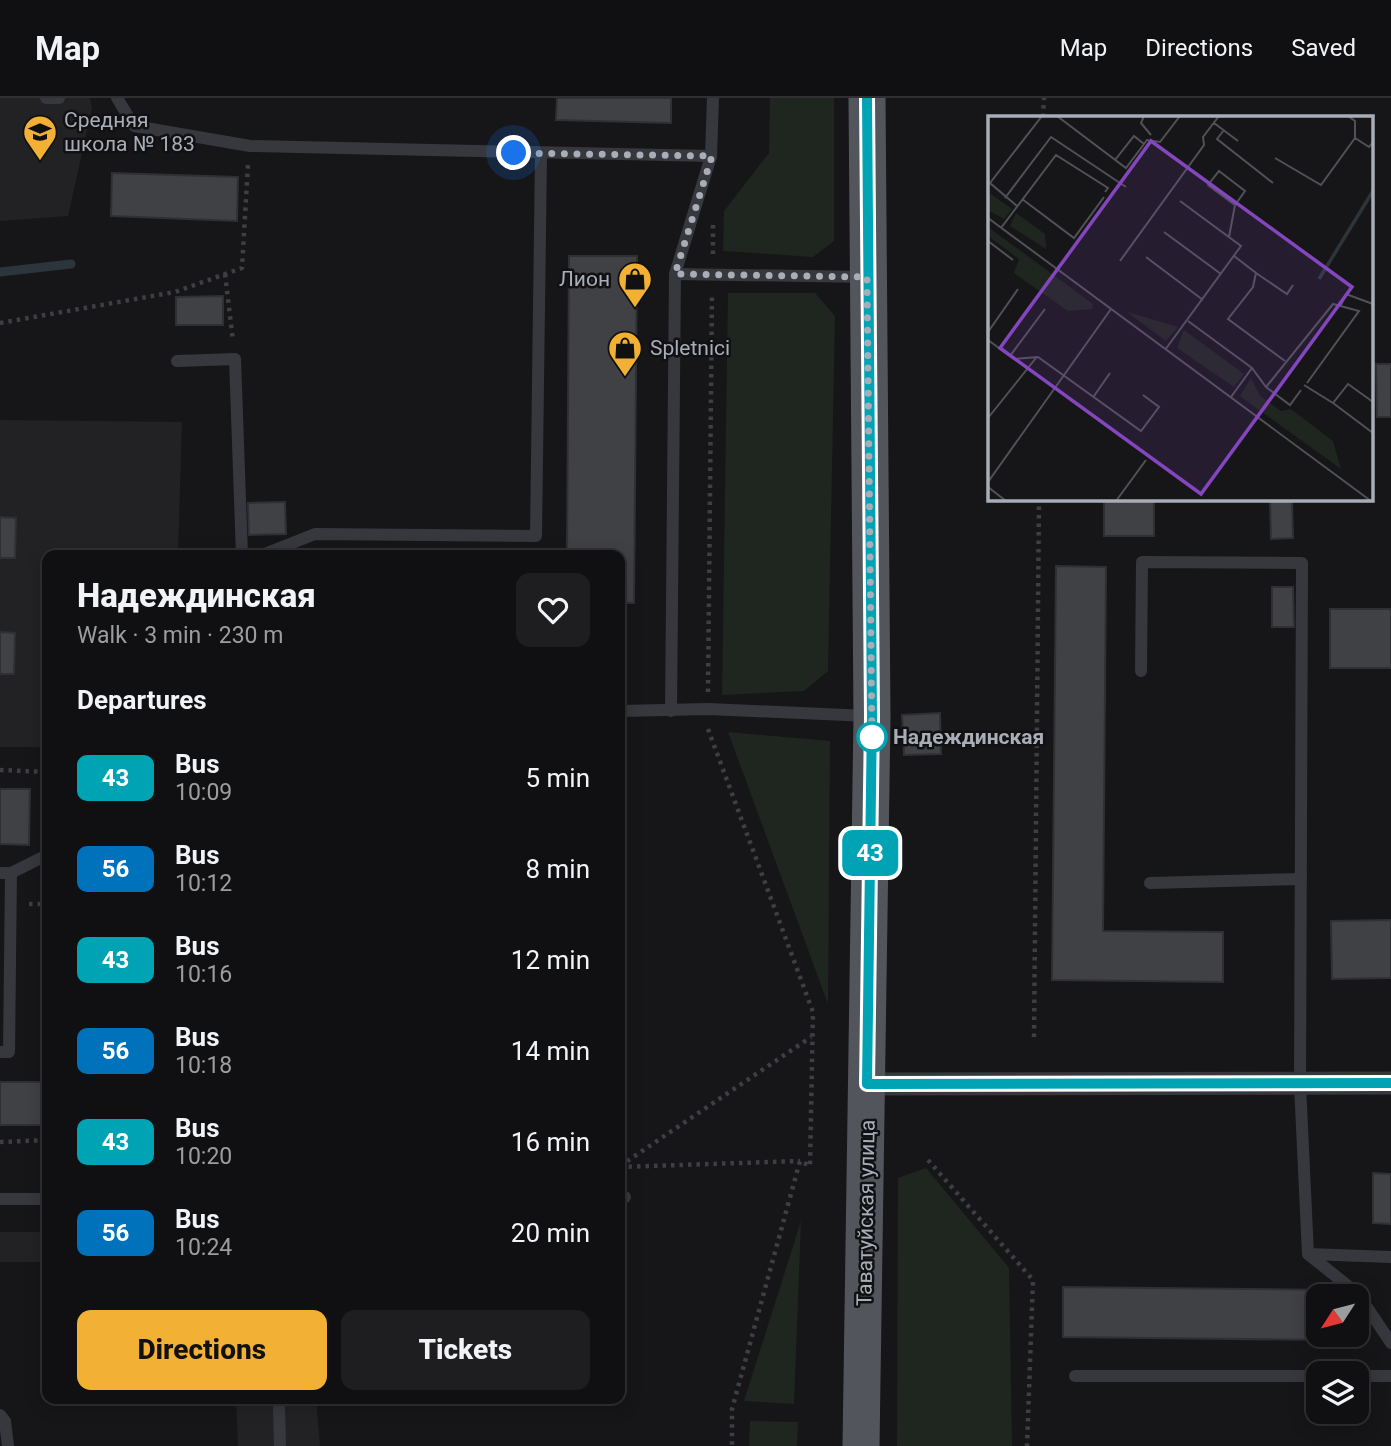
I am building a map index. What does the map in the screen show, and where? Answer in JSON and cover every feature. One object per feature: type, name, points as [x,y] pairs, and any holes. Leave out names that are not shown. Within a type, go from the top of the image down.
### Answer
[{"type":"main road","name":"Таватуйская улица","points":[[861,1446],[872,717],[867,98]]},
{"type":"street","points":[[867,1084],[1391,1083]]},
{"type":"lane","points":[[46,98],[59,98]]},
{"type":"lane","points":[[117,98],[134,126],[250,146],[712,156]]},
{"type":"lane","points":[[671,711],[675,274],[712,156],[713,98]]},
{"type":"lane","points":[[275,550],[315,534],[536,536],[541,153]]},
{"type":"lane","points":[[675,274],[867,277]]},
{"type":"lane","points":[[177,361],[235,359],[242,550]]},
{"type":"lane","points":[[1141,671],[1142,562],[1302,563],[1300,1085],[1308,1254],[1358,1294],[1391,1343]]},
{"type":"lane","points":[[625,711],[708,709],[872,717]]},
{"type":"lane","points":[[0,1052],[9,1052],[5,873],[42,857]]},
{"type":"lane","points":[[1150,883],[1301,879]]},
{"type":"lane","points":[[0,1199],[42,1199]]},
{"type":"lane","points":[[1308,1254],[1391,1257]]},
{"type":"lane","points":[[1075,1377],[1306,1376]]},
{"type":"lane","points":[[1369,1376],[1391,1376]]},
{"type":"lane","points":[[279,1408],[281,1446]]},
{"type":"lane","points":[[0,1415],[5,1421],[8,1446]]},
{"type":"path","points":[[1044,98],[1044,116]]},
{"type":"path","points":[[0,323],[175,292],[242,268],[250,146]]},
{"type":"path","points":[[625,1166],[800,1161],[810,1166],[813,1012],[708,731],[713,215]]},
{"type":"path","points":[[225,274],[235,359]]},
{"type":"path","points":[[1034,1037],[1039,500]]},
{"type":"path","points":[[0,770],[42,772]]},
{"type":"path","points":[[625,1163],[812,1037]]},
{"type":"path","points":[[0,1142],[42,1140]]},
{"type":"path","points":[[928,1160],[1033,1279],[1027,1446]]},
{"type":"path","points":[[732,1446],[732,1409],[800,1161]]},
{"type":"shaded area","name":"Средняя школа № 183","points":[[0,98],[90,98],[92,108],[68,216],[0,221]]},
{"type":"shaded area","points":[[770,98],[834,98],[834,241],[813,257],[723,251],[724,211],[769,153]]},
{"type":"shaded area","points":[[728,293],[815,293],[835,316],[828,671],[804,691],[722,695]]},
{"type":"shaded area","points":[[0,420],[182,422],[178,550],[42,550],[42,747],[0,747]]},
{"type":"shaded area","points":[[728,732],[830,741],[828,1004]]},
{"type":"shaded area","points":[[926,1168],[1009,1268],[1012,1446],[897,1446],[898,1178]]},
{"type":"shaded area","points":[[801,1221],[794,1404],[744,1401]]},
{"type":"shaded area","points":[[0,1232],[42,1232],[42,1262],[0,1262]]},
{"type":"shaded area","points":[[236,1404],[316,1404],[320,1446],[238,1446]]},
{"type":"shaded area","points":[[750,1421],[798,1422],[797,1446],[749,1446]]},
{"type":"building","points":[[557,98],[671,98],[671,123],[556,120]]},
{"type":"building","points":[[604,98],[634,98],[618,105],[609,104]]},
{"type":"building","points":[[112,173],[238,177],[237,221],[111,216]]},
{"type":"building","points":[[569,256],[637,256],[634,603],[625,603],[625,550],[567,550]]},
{"type":"building","points":[[223,296],[223,325],[176,325],[176,297]]},
{"type":"building","points":[[1376,364],[1391,364],[1391,417],[1377,417]]},
{"type":"building","points":[[1104,500],[1154,500],[1154,536],[1104,536]]},
{"type":"building","points":[[1270,500],[1292,500],[1293,538],[1271,539]]},
{"type":"building","points":[[285,502],[286,534],[249,535],[248,503]]},
{"type":"building","points":[[0,517],[16,518],[15,558],[0,558]]},
{"type":"building","points":[[1056,566],[1106,567],[1103,931],[1223,932],[1223,982],[1052,980]]},
{"type":"building","points":[[1272,587],[1293,587],[1294,627],[1272,627]]},
{"type":"building","points":[[1330,609],[1391,609],[1391,668],[1330,668]]},
{"type":"building","points":[[0,632],[15,633],[14,674],[0,674]]},
{"type":"building","points":[[940,713],[941,754],[904,755],[902,715]]},
{"type":"building","points":[[0,789],[30,789],[29,845],[0,844]]},
{"type":"building","points":[[1391,920],[1391,978],[1332,979],[1331,921]]},
{"type":"building","points":[[42,1006],[42,1125],[0,1125],[0,1082],[41,1082]]},
{"type":"building","points":[[1373,1173],[1391,1174],[1391,1224],[1373,1223]]},
{"type":"building","points":[[1063,1287],[1306,1290],[1306,1340],[1063,1337]]},
{"type":"waterway","points":[[0,272],[71,264]]},
{"type":"bus line","name":"43","points":[[867,98],[872,717],[867,1084],[1391,1083]]},
{"type":"place","name":"Средняя школа № 183","points":[[40,162]]},
{"type":"place","name":"Лион","points":[[635,309]]},
{"type":"place","name":"Spletnici","points":[[625,378]]},
{"type":"place","name":"Надеждинская","points":[[872,737]]},
{"type":"route","points":[[514,153],[712,156],[675,274],[867,277],[872,737]]}]
